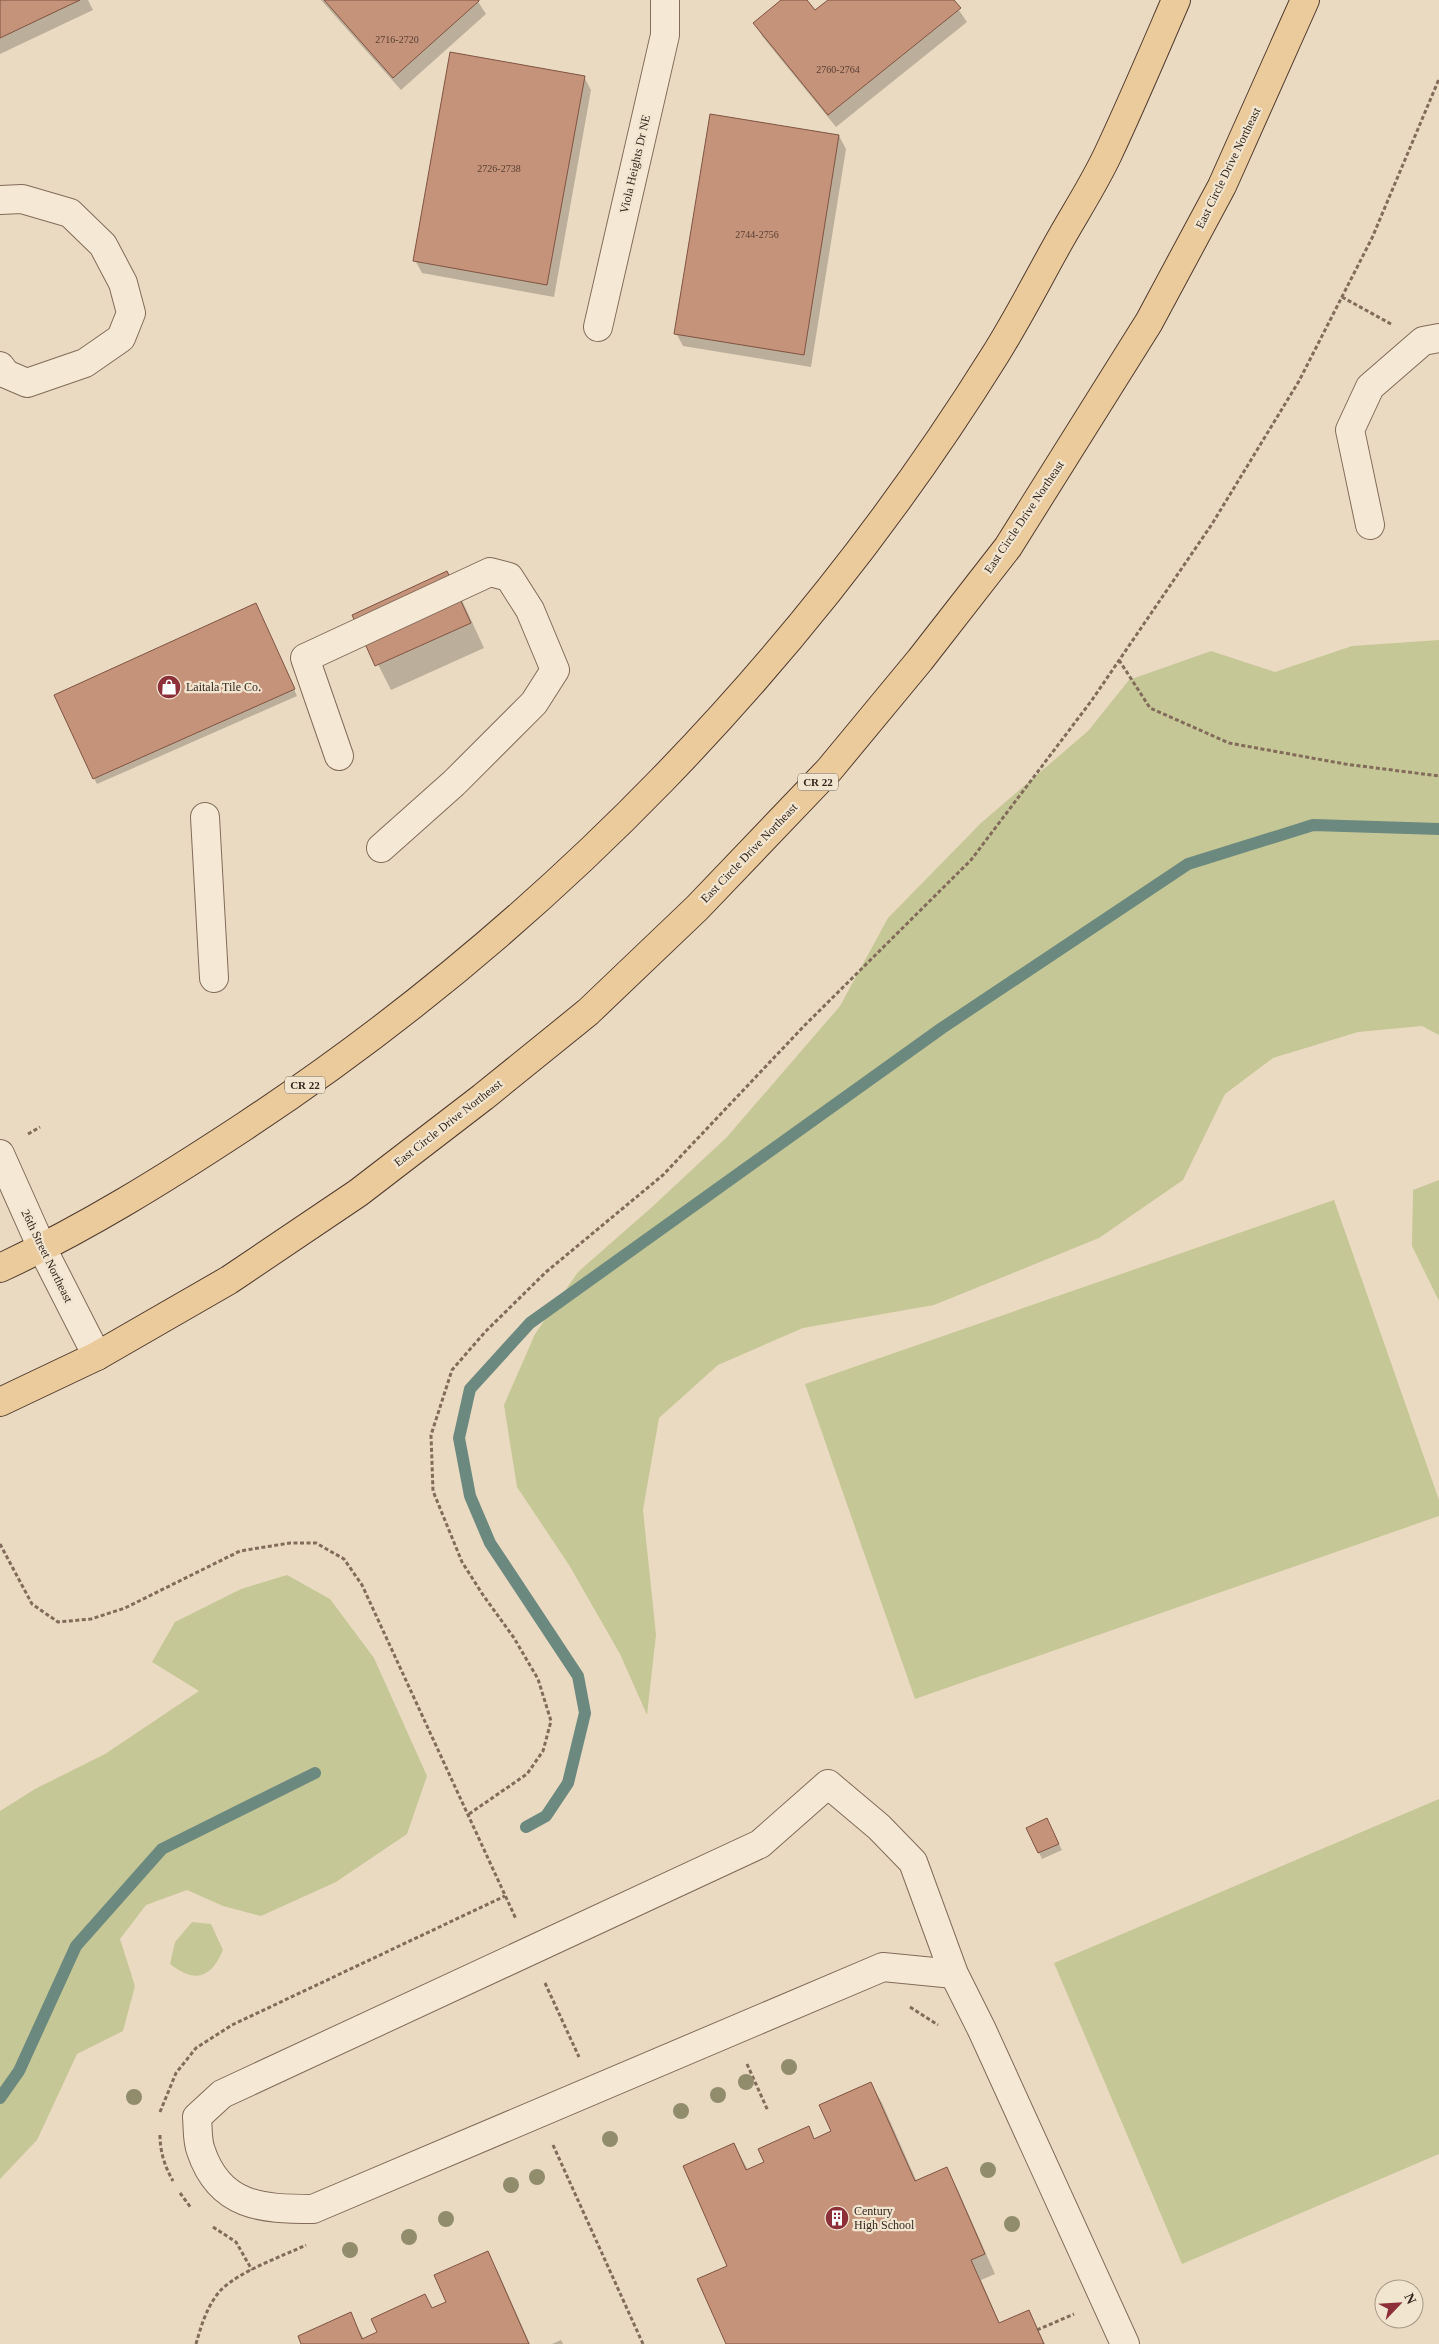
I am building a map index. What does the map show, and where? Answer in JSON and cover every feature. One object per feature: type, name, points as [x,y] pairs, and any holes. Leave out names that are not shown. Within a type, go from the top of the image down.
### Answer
[{"type":"main road","name":"CR 22","points":[[0,1268],[42,1248],[185,1166],[283,1101],[374,1036],[470,960],[547,891],[634,808],[734,703],[839,578],[930,452],[995,354],[1106,158],[1176,0]]},
{"type":"main road","name":"East Circle Drive Northeast","points":[[0,1402],[97,1356],[229,1280],[358,1193],[483,1097],[588,1012],[697,908],[829,770],[920,660],[1008,547],[1149,322],[1222,186],[1305,0]]},
{"type":"street","name":"Viola Heights Dr NE","points":[[598,326],[665,35],[665,0]]},
{"type":"street","points":[[0,200],[22,199],[70,213],[103,245],[123,282],[131,313],[121,338],[85,363],[27,383],[6,374],[0,366]]},
{"type":"street","points":[[1370,525],[1350,430],[1370,387],[1431,339]]},
{"type":"street","points":[[339,756],[305,658],[490,572],[509,577],[530,610],[555,670],[534,703],[454,783],[381,848]]},
{"type":"street","points":[[205,817],[214,978]]},
{"type":"street","name":"26th Street Northeast","points":[[0,1154],[42,1248],[97,1356]]},
{"type":"street","points":[[954,1974],[883,1967],[313,2209],[275,2209],[240,2200],[214,2180],[200,2150],[197,2117],[222,2094],[760,1844],[828,1784],[879,1827],[913,1862],[954,1974],[982,2030],[1125,2344]]},
{"type":"path","points":[[469,1814],[527,1774],[543,1751],[551,1721],[538,1679],[514,1638],[462,1562],[433,1492],[431,1435],[452,1370],[485,1332],[546,1272],[663,1175],[804,1026],[971,860],[1092,700],[1212,524],[1299,381],[1372,238],[1439,80]]},
{"type":"path","points":[[1342,297],[1431,339]]},
{"type":"path","points":[[1119,660],[1150,708],[1229,743],[1346,764],[1439,776]]},
{"type":"path","points":[[0,1544],[32,1604],[58,1622],[91,1618],[124,1608],[240,1551],[290,1544],[316,1543],[344,1559],[362,1585],[469,1814],[594,2090]]},
{"type":"path","points":[[908,2006],[924,2014],[944,2030]]},
{"type":"path","points":[[744,2057],[768,2111]]},
{"type":"path","points":[[549,2138],[643,2344]]},
{"type":"path","points":[[196,2344],[202,2320],[220,2291],[252,2270]]},
{"type":"path","points":[[1037,2330],[1081,2311]]},
{"type":"green space","points":[[1439,640],[1439,1035],[1422,1026],[1358,1032],[1273,1058],[1225,1094],[1183,1180],[1099,1238],[934,1305],[803,1328],[718,1365],[659,1418],[643,1510],[656,1635],[647,1715],[620,1654],[569,1565],[517,1487],[504,1405],[535,1334],[578,1272],[652,1207],[727,1137],[840,1006],[888,918],[981,823],[1088,731],[1129,680],[1211,651],[1275,672],[1352,646]]},
{"type":"green space","points":[[1439,1180],[1439,1301],[1412,1246],[1413,1190]]},
{"type":"green space","points":[[1334,1200],[1439,1500],[1439,1516],[915,1699],[805,1384]]},
{"type":"green space","points":[[287,1575],[330,1599],[374,1658],[427,1776],[407,1834],[336,1882],[261,1916],[223,1906],[187,1890],[146,1905],[120,1939],[135,1986],[123,2031],[77,2054],[37,2140],[0,2179],[0,1811],[35,1789],[105,1754],[199,1691],[152,1662],[175,1622],[241,1589]]},
{"type":"green space","points":[[1439,1799],[1439,2154],[1182,2264],[1054,1963]]},
{"type":"green space","points":[[192,1922],[211,1924],[223,1950],[213,1967],[201,1975],[194,1976],[170,1964],[175,1942]]},
{"type":"building","points":[[0,0],[80,0],[0,38]]},
{"type":"building","points":[[324,0],[479,0],[479,1],[393,78]]},
{"type":"building","points":[[781,0],[807,0],[815,10],[828,0],[954,0],[961,8],[828,115],[753,23]]},
{"type":"building","points":[[450,52],[585,76],[547,285],[413,261]]},
{"type":"building","points":[[710,114],[839,135],[804,355],[674,334]]},
{"type":"building","points":[[447,571],[471,623],[375,666],[352,615]]},
{"type":"building","points":[[256,603],[295,689],[93,779],[54,695]]},
{"type":"building","points":[[1047,1818],[1059,1844],[1038,1853],[1026,1828]]},
{"type":"building","name":"Century High School","points":[[871,2082],[915,2181],[947,2167],[985,2254],[971,2260],[999,2323],[1029,2310],[1044,2344],[726,2344],[697,2279],[727,2266],[683,2166],[734,2143],[746,2170],[764,2162],[758,2149],[809,2126],[814,2139],[831,2131],[819,2105]]},
{"type":"building","points":[[488,2251],[529,2344],[301,2344],[298,2336],[351,2312],[362,2339],[377,2332],[371,2319],[425,2294],[432,2308],[446,2302],[434,2275]]},
{"type":"waterway","points":[[526,1827],[546,1816],[568,1783],[585,1713],[578,1676],[490,1543],[470,1496],[459,1438],[470,1389],[530,1323],[942,1028],[1188,864],[1313,825],[1439,829]]},
{"type":"waterway","points":[[0,2098],[19,2071],[76,1946],[162,1849],[315,1773]]},
{"type":"place","name":"Laitala Tile Co.","points":[[169,687]]},
{"type":"place","name":"Century High School","points":[[837,2218]]}]
